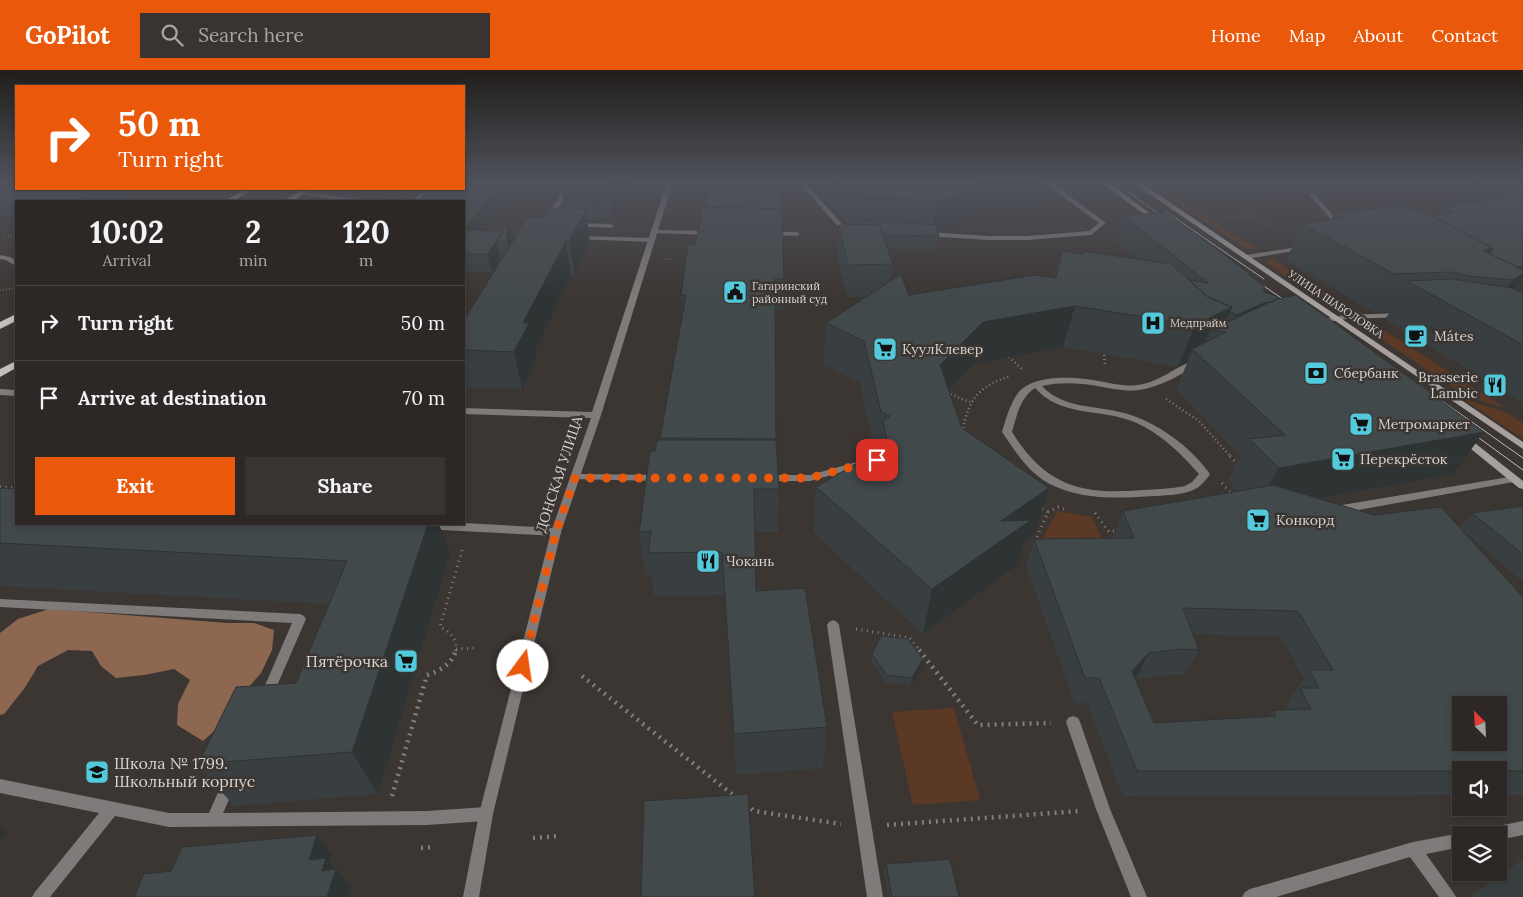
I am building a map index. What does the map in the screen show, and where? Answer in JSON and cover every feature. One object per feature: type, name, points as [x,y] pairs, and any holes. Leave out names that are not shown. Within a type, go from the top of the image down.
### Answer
[{"type":"main road","points":[[1157,221],[1164,226]]},
{"type":"main road","name":"УЛИЦА ШАБОЛОВКА","points":[[1192,221],[1523,446]]},
{"type":"main road","points":[[0,326],[15,318]]},
{"type":"main road","points":[[0,374],[15,365]]},
{"type":"main road","points":[[1456,434],[1519,483]]},
{"type":"street","name":"ДОНСКАЯ УЛИЦА","points":[[471,897],[486,814],[556,532],[596,415],[658,221]]},
{"type":"street","points":[[837,221],[849,229],[859,230]]},
{"type":"street","points":[[918,233],[989,238],[1028,238],[1091,234],[1104,223],[1101,221]]},
{"type":"street","points":[[1336,221],[1349,235]]},
{"type":"street","points":[[564,224],[611,226]]},
{"type":"street","points":[[568,238],[718,233]]},
{"type":"street","points":[[758,234],[797,234]]},
{"type":"street","points":[[1246,257],[1315,246]]},
{"type":"street","points":[[0,257],[8,258],[15,263]]},
{"type":"street","points":[[1310,323],[1337,318],[1412,314]]},
{"type":"street","points":[[1037,384],[1049,397],[1064,405],[1093,408],[1122,415],[1148,425],[1166,436],[1188,455],[1205,474],[1193,487],[1172,491],[1114,497],[1069,490],[1033,469],[1016,448],[1007,432],[1017,405],[1025,391],[1037,384],[1059,380],[1084,381],[1137,388],[1158,381],[1209,356]]},
{"type":"street","points":[[0,392],[15,393]]},
{"type":"street","points":[[465,411],[596,415]]},
{"type":"street","points":[[752,478],[810,478],[877,460]]},
{"type":"street","points":[[575,478],[674,478]]},
{"type":"street","points":[[1330,511],[1519,483]]},
{"type":"street","points":[[424,525],[556,532]]},
{"type":"street","points":[[0,603],[300,619],[261,710]]},
{"type":"street","points":[[833,625],[875,897]]},
{"type":"street","points":[[1073,722],[1104,809],[1139,897]]},
{"type":"street","points":[[214,819],[233,774]]},
{"type":"street","points":[[0,786],[169,820],[427,818],[486,814]]},
{"type":"street","points":[[40,897],[112,808]]},
{"type":"street","points":[[1507,831],[1523,828]]},
{"type":"street","points":[[1250,897],[1413,849],[1452,842]]},
{"type":"street","points":[[1413,849],[1448,897]]},
{"type":"path","points":[[1262,221],[1285,233]]},
{"type":"path","points":[[0,240],[15,233]]},
{"type":"path","points":[[0,290],[15,288]]},
{"type":"path","points":[[1009,357],[1026,373]]},
{"type":"path","points":[[947,393],[970,402]]},
{"type":"path","points":[[0,487],[15,488]]},
{"type":"path","points":[[386,818],[427,675],[437,672],[448,664],[456,648],[455,636],[448,629],[440,626],[468,527]]},
{"type":"path","points":[[833,625],[910,638],[978,725],[1073,722]]},
{"type":"path","points":[[456,648],[474,648]]},
{"type":"path","points":[[582,676],[754,811],[863,827],[1104,809]]},
{"type":"path","points":[[532,838],[558,836]]},
{"type":"path","points":[[420,848],[434,847]]},
{"type":"shaded area","points":[[1203,221],[1213,221],[1258,249],[1246,249]]},
{"type":"shaded area","points":[[1271,258],[1305,281],[1296,283],[1265,262]]},
{"type":"shaded area","points":[[1316,288],[1357,314],[1341,312],[1306,289]]},
{"type":"shaded area","points":[[1365,318],[1505,408],[1468,397],[1357,323]]},
{"type":"shaded area","points":[[1463,399],[1503,411],[1523,423],[1523,439]]},
{"type":"shaded area","points":[[1058,511],[1091,517],[1114,560],[1027,564]]},
{"type":"shaded area","points":[[49,609],[227,623],[254,623],[274,630],[272,650],[261,673],[242,695],[229,718],[203,741],[177,725],[178,704],[190,680],[174,669],[116,678],[101,666],[92,651],[68,650],[38,666],[24,689],[4,714],[0,715],[0,633],[18,619]]},
{"type":"shaded area","points":[[954,708],[980,800],[913,805],[892,712]]},
{"type":"building","points":[[465,221],[471,221],[465,229]]},
{"type":"building","points":[[526,221],[580,221],[569,241],[566,241],[523,323],[529,323],[514,352],[465,350],[465,318]]},
{"type":"building","points":[[700,221],[782,221],[784,279],[775,279],[776,439],[660,438],[686,295],[681,295],[688,245],[695,244]]},
{"type":"building","points":[[858,221],[936,225],[939,236],[883,235],[879,224],[862,225]]},
{"type":"building","points":[[1130,221],[1178,221],[1250,274],[1248,274],[1264,286],[1264,292],[1279,298],[1237,315],[1230,312],[1232,307],[1208,297],[1189,280],[1208,283]]},
{"type":"building","points":[[1325,221],[1441,221],[1493,248],[1482,250],[1523,270],[1523,274],[1513,280],[1470,276],[1452,272],[1394,274],[1303,224]]},
{"type":"building","points":[[1441,221],[1523,221],[1523,266],[1517,267],[1490,254],[1493,248]]},
{"type":"building","points":[[508,224],[507,242],[496,241]]},
{"type":"building","points":[[879,224],[893,264],[848,265],[839,225]]},
{"type":"building","points":[[465,230],[503,231],[487,254],[465,254]]},
{"type":"building","points":[[1062,251],[1082,254],[1083,251],[1171,264],[1208,297],[1232,307],[1195,325],[1075,306],[983,322],[940,365],[962,428],[1049,488],[1001,521],[1031,520],[932,589],[816,487],[888,445],[883,421],[890,416],[881,412],[864,341],[826,323],[901,274],[909,295],[1035,275],[1056,278]]},
{"type":"building","points":[[1452,279],[1512,288],[1523,293],[1523,345],[1407,281]]},
{"type":"building","points":[[1296,295],[1484,432],[1279,468],[1249,439],[1285,435],[1192,349],[1226,332],[1210,330],[1277,299]]},
{"type":"building","points":[[657,440],[776,440],[779,489],[754,489],[756,591],[805,588],[827,727],[734,734],[722,552],[648,553],[651,531],[639,532],[650,451],[655,451]]},
{"type":"building","points":[[1273,485],[1374,515],[1441,507],[1523,597],[1523,771],[1507,771],[1507,761],[1452,761],[1452,771],[1137,771],[1099,678],[1085,678],[1034,539],[1134,538],[1123,511]],"holes":[[[1183,608],[1298,611],[1333,670],[1310,670],[1319,688],[1300,688],[1311,709],[1273,710],[1276,716],[1154,723],[1132,671],[1149,653],[1181,649],[1199,650]]]},
{"type":"building","points":[[0,488],[15,489],[15,525],[428,525],[352,752],[198,764],[236,687],[296,683],[347,561],[0,543]]},
{"type":"building","points":[[1523,506],[1523,554],[1472,513]]},
{"type":"building","points":[[881,636],[908,639],[923,659],[912,678],[887,675],[872,654]]},
{"type":"building","points":[[748,794],[755,897],[641,897],[644,801]]},
{"type":"building","points":[[317,835],[309,860],[326,858],[322,871],[336,869],[327,897],[134,897],[144,874],[171,871],[182,847]]},
{"type":"building","points":[[950,859],[959,897],[892,897],[886,864]]},
{"type":"tram line","points":[[1179,221],[1264,279]]},
{"type":"tram line","points":[[1252,278],[1293,306]]},
{"type":"tram line","points":[[1405,375],[1523,458]]},
{"type":"tram line","points":[[1468,430],[1523,470]]},
{"type":"place","name":"Гагаринский районный суд","points":[[735,292]]},
{"type":"place","name":"Медпрайм","points":[[1153,323]]},
{"type":"place","name":"Mátes","points":[[1416,336]]},
{"type":"place","name":"КуулКлевер","points":[[885,349]]},
{"type":"place","name":"Сбербанк","points":[[1316,373]]},
{"type":"place","name":"Brasserie Lambic","points":[[1495,385]]},
{"type":"place","name":"Метромаркет","points":[[1361,424]]},
{"type":"place","name":"Перекрёсток","points":[[1343,459]]},
{"type":"place","name":"Конкорд","points":[[1258,520]]},
{"type":"place","name":"Чокань","points":[[708,561]]},
{"type":"place","name":"Пятёрочка","points":[[406,661]]},
{"type":"place","name":"Школа № 1799. Школьный корпус","points":[[97,772]]},
{"type":"route","points":[[523,666],[556,532],[575,478],[810,478],[877,460]]}]
